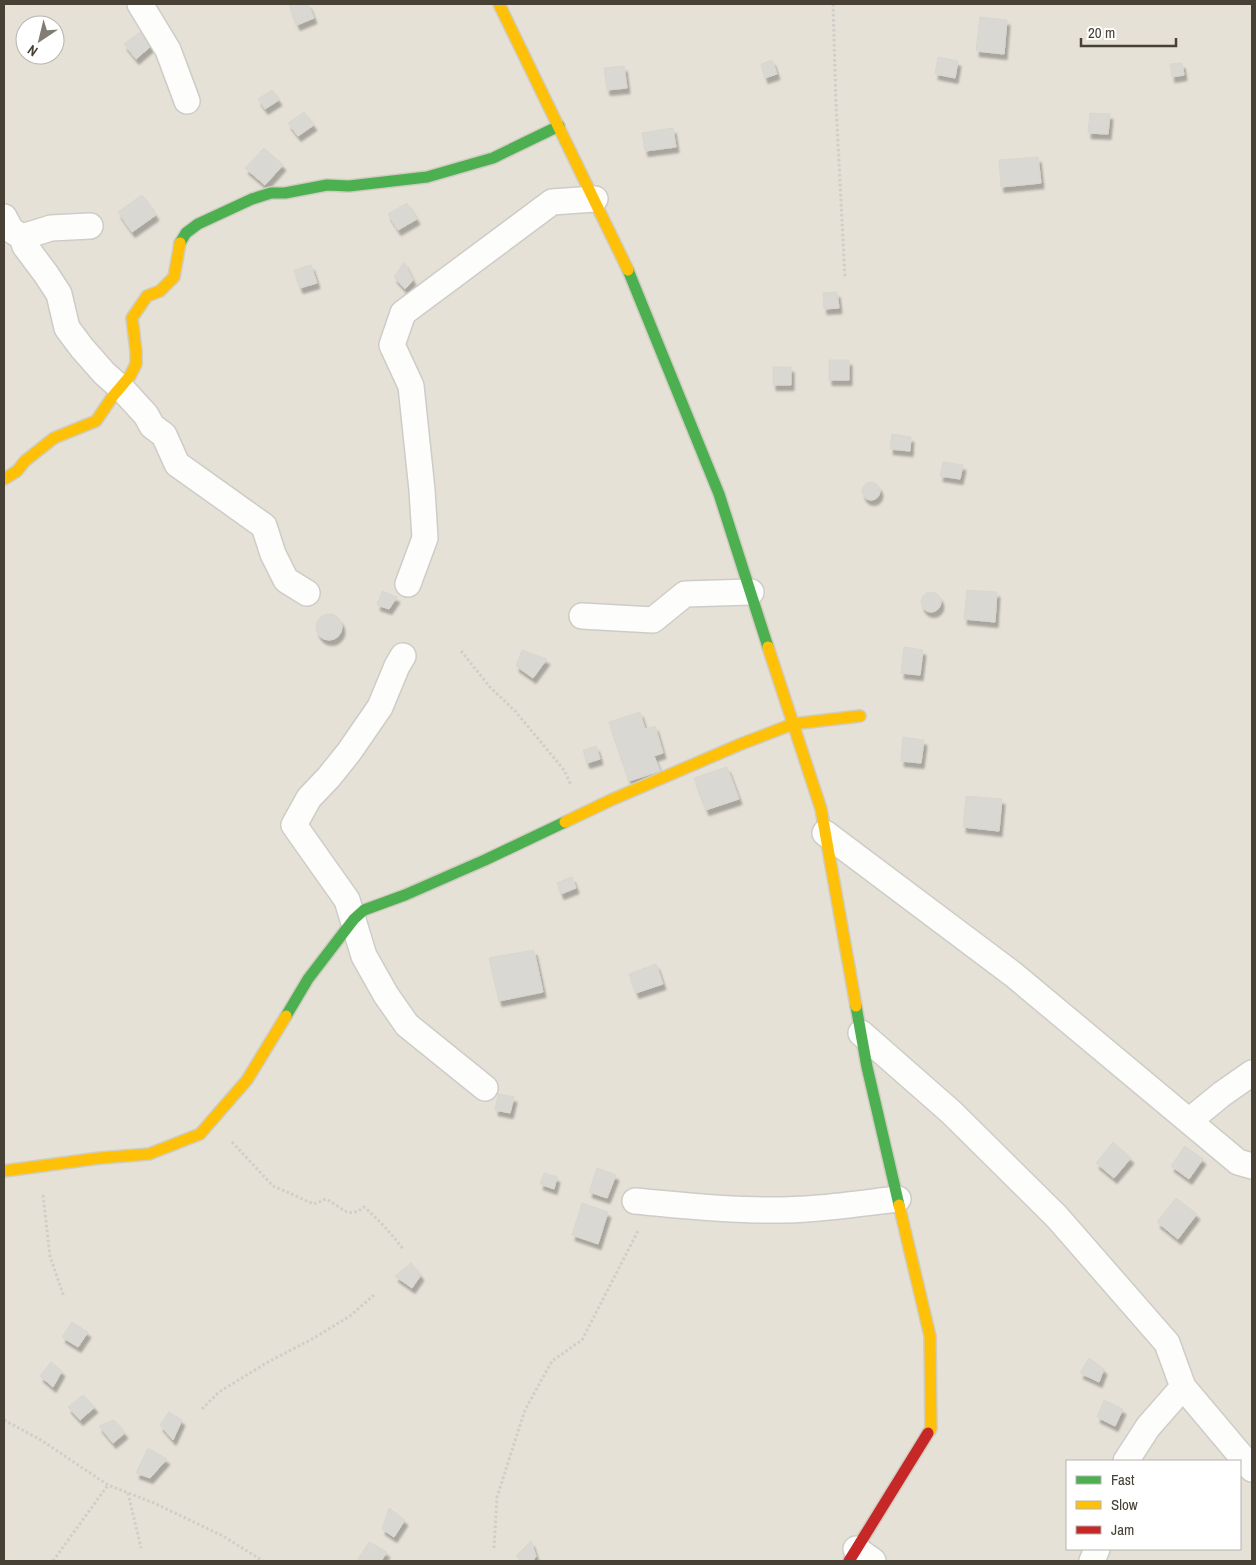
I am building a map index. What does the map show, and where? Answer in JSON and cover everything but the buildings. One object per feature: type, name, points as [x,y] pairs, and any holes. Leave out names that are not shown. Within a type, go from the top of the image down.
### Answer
[{"type":"street","points":[[140,4],[168,50],[186,101]]},
{"type":"street","points":[[500,4],[622,256],[719,494],[821,809],[867,1068],[930,1336],[931,1429],[859,1557]]},
{"type":"street","points":[[4,478],[17,471],[54,438],[96,421],[130,376],[136,364],[132,318],[147,296],[160,291],[174,277],[179,245],[186,234],[198,224],[252,199],[271,193],[285,193],[327,185],[349,186],[428,177],[493,158],[559,126]]},
{"type":"street","points":[[408,584],[425,538],[411,386],[392,345],[403,313],[552,202],[595,199]]},
{"type":"street","points":[[4,217],[12,230],[22,237],[25,246],[59,294],[67,328],[82,348],[146,415],[152,426],[164,435],[177,464],[264,526],[273,554],[286,580],[307,594]]},
{"type":"street","points":[[22,237],[52,228],[90,226]]},
{"type":"street","points":[[582,616],[653,620],[685,594],[751,592]]},
{"type":"street","points":[[403,656],[380,707],[329,778],[309,798],[294,825],[347,900],[364,956],[386,995],[407,1025],[485,1088]]},
{"type":"street","points":[[4,1171],[100,1158],[149,1154],[200,1134],[246,1080],[308,979],[352,920],[364,910],[405,895],[476,864],[583,813],[741,744],[793,724],[860,716]]},
{"type":"street","points":[[825,833],[1014,975],[1238,1162],[1252,1166]]},
{"type":"street","points":[[861,1033],[951,1112],[1057,1217],[1167,1343],[1183,1387],[1252,1469]]},
{"type":"street","points":[[1189,1121],[1222,1094],[1252,1074]]},
{"type":"street","points":[[644,1202],[688,1207],[766,1210],[841,1206],[898,1199]]},
{"type":"street","points":[[1127,1460],[1148,1427],[1183,1387]]},
{"type":"path","points":[[833,4],[845,278]]},
{"type":"path","points":[[461,651],[490,687],[516,712],[564,770],[583,813]]},
{"type":"path","points":[[202,1132],[230,1141],[273,1186],[314,1204],[326,1199],[349,1213],[357,1212],[364,1207],[377,1217],[392,1233],[403,1249]]},
{"type":"path","points":[[43,1165],[43,1201],[50,1256],[64,1297]]},
{"type":"path","points":[[494,1548],[497,1498],[525,1410],[552,1362],[582,1340],[644,1202]]},
{"type":"path","points":[[202,1409],[220,1392],[268,1362],[314,1338],[350,1316],[375,1294]]},
{"type":"path","points":[[4,1420],[41,1440],[108,1485],[154,1503],[222,1536],[263,1561]]},
{"type":"path","points":[[52,1561],[108,1485]]},
{"type":"path","points":[[128,1492],[141,1548]]},
{"type":"shaded area","points":[[4,4],[1252,4],[1252,1561],[4,1561]]},
{"type":"traffic: fast","points":[[180,243],[186,233],[198,224],[252,199],[271,193],[285,193],[327,185],[349,186],[427,177],[493,158],[559,126]]},
{"type":"traffic: fast","points":[[628,270],[719,494],[768,647]]},
{"type":"traffic: fast","points":[[286,1016],[308,979],[354,919],[364,910],[405,895],[485,860],[565,822]]},
{"type":"traffic: fast","points":[[856,1006],[867,1067],[899,1205]]},
{"type":"traffic: slow","points":[[499,4],[628,270]]},
{"type":"traffic: slow","points":[[4,479],[17,471],[25,461],[54,438],[96,421],[113,396],[130,376],[136,364],[132,318],[147,296],[160,291],[174,277],[180,243]]},
{"type":"traffic: slow","points":[[768,647],[821,809],[856,1006]]},
{"type":"traffic: slow","points":[[565,822],[741,744],[793,724],[860,716]]},
{"type":"traffic: slow","points":[[4,1171],[100,1158],[149,1154],[200,1134],[247,1080],[286,1016]]},
{"type":"traffic: slow","points":[[899,1205],[930,1336],[931,1429],[928,1433]]},
{"type":"traffic: jam","points":[[849,1561],[928,1433]]}]
